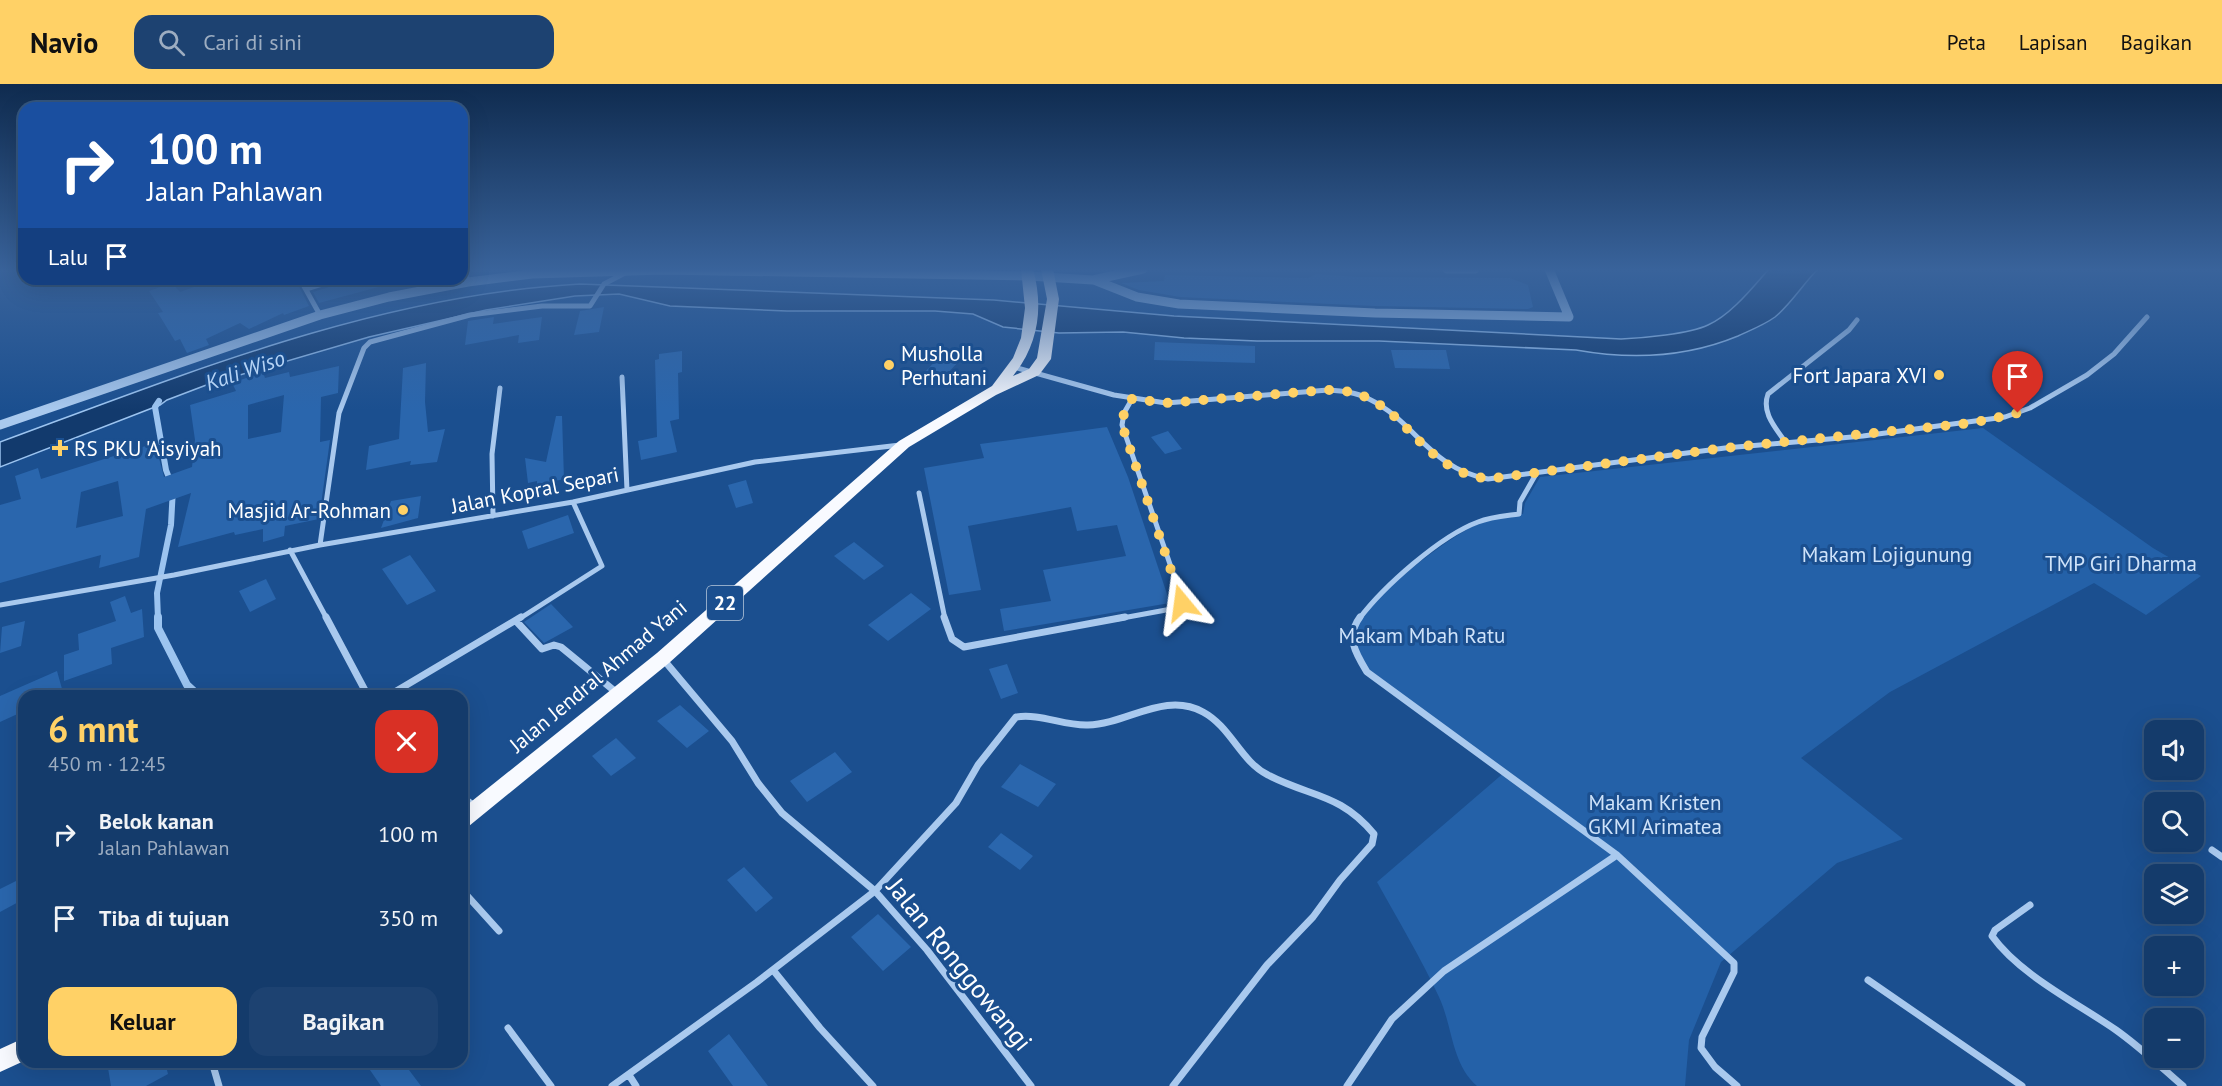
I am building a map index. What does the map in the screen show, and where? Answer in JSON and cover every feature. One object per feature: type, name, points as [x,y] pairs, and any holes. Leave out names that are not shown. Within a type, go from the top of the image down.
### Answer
[{"type":"highway","name":"Jalan Jendral Ahmad Yani","points":[[991,392],[1014,367],[1026,345],[1030,316]]},
{"type":"highway","points":[[1034,372],[1044,358],[1050,316]]},
{"type":"highway","name":"Jalan Jendral Ahmad Yani","points":[[468,815],[663,658],[904,444],[991,392],[1034,372]]},
{"type":"highway","points":[[0,1060],[18,1052]]},
{"type":"street","points":[[0,425],[318,316]]},
{"type":"street","points":[[320,545],[339,413],[364,348],[370,342],[467,316]]},
{"type":"street","points":[[1506,316],[1569,316]]},
{"type":"street","points":[[1014,367],[1132,399],[1166,403],[1328,390],[1353,392],[1377,401],[1442,461],[1461,472],[1488,479],[1725,448],[2005,417],[2030,408],[2087,375],[2114,354],[2147,318]]},
{"type":"street","points":[[1786,442],[1765,410],[1764,401],[1768,394],[1843,335],[1857,320]]},
{"type":"street","points":[[622,377],[627,490]]},
{"type":"street","points":[[492,516],[492,454],[500,388]]},
{"type":"street","points":[[920,493],[946,625],[950,638],[957,645],[964,647],[1178,608],[1181,606],[1182,599],[1122,425],[1124,413],[1132,399]]},
{"type":"street","name":"Jalan Kopral Separi","points":[[0,605],[174,575],[290,550],[573,502],[755,462],[904,444]]},
{"type":"street","points":[[1536,474],[1520,502],[1520,514],[1492,517],[1470,525],[1436,546],[1366,607],[1354,624],[1352,633],[1354,654],[1367,672],[1617,855],[1721,948],[1734,963],[1734,972],[1702,1037],[1701,1048],[1715,1067],[1737,1086]]},
{"type":"street","points":[[398,690],[602,567],[573,502]]},
{"type":"street","points":[[290,550],[365,690]]},
{"type":"street","points":[[516,621],[542,649],[554,645],[561,647],[619,694]]},
{"type":"street","name":"Jalan Ronggowangi","points":[[663,658],[732,741],[758,783],[782,813],[875,891],[927,950],[1031,1086]]},
{"type":"street","points":[[612,1086],[773,970],[875,891],[956,803],[978,765],[1016,717],[1028,715],[1053,722],[1089,725],[1172,704],[1202,712],[1224,730],[1255,767],[1270,776],[1341,804],[1374,834],[1374,840],[1340,880],[1313,917],[1267,965],[1173,1086]]},
{"type":"street","points":[[468,801],[477,808]]},
{"type":"street","points":[[2212,850],[2222,857]]},
{"type":"street","points":[[1347,1086],[1392,1019],[1444,971],[1617,855]]},
{"type":"street","points":[[468,897],[499,931]]},
{"type":"street","points":[[2030,905],[1995,930],[1992,936],[1997,945],[2129,1039],[2183,1086]]},
{"type":"street","points":[[773,970],[820,1028],[873,1086]]},
{"type":"street","points":[[1868,980],[2022,1086]]},
{"type":"street","points":[[508,1028],[551,1086]]},
{"type":"street","points":[[214,1068],[219,1086]]},
{"type":"street","points":[[629,1075],[636,1086]]},
{"type":"green space","name":"Makam Kristen GKMI Arimatea","points":[[1983,428],[2153,548],[2201,576],[2146,615],[2094,583],[1890,692],[1801,758],[1903,839],[1837,863],[1721,962],[1689,1040],[1685,1086],[1477,1086],[1468,1077],[1457,1056],[1444,1008],[1432,982],[1377,882],[1506,771],[1369,670],[1354,643],[1354,633],[1359,621],[1387,590],[1425,558],[1461,533],[1486,521],[1523,514],[1525,503],[1540,477]]},
{"type":"water","name":"Kali Wiso","points":[[380,316],[461,316],[369,337],[209,384],[0,467],[0,442],[213,365],[285,341]]},
{"type":"water","points":[[977,316],[1171,316],[1621,339],[1678,333],[1700,328],[1724,316],[1776,316],[1738,336],[1698,349],[1638,356],[1576,350],[1379,341],[1257,341],[1184,338],[1123,332],[1059,333],[1003,327]]},
{"type":"building","points":[[160,316],[277,316],[249,329],[240,323],[206,339],[209,345],[187,353],[180,339],[175,341]]},
{"type":"building","points":[[579,316],[602,316],[599,332],[574,335]]},
{"type":"building","points":[[494,317],[493,324],[542,317],[539,340],[518,343],[519,335],[465,345],[468,321]]},
{"type":"building","points":[[1155,342],[1255,346],[1255,363],[1154,360]]},
{"type":"building","points":[[947,349],[965,355],[937,384],[919,378]]},
{"type":"building","points":[[1391,350],[1446,350],[1450,369],[1395,368]]},
{"type":"building","points":[[682,351],[682,372],[678,373],[679,419],[670,421],[677,452],[641,460],[638,441],[657,437],[655,360],[659,359],[659,354]]},
{"type":"building","points":[[426,363],[425,402],[428,432],[445,429],[437,462],[410,465],[411,461],[366,470],[369,446],[399,439],[403,368]]},
{"type":"building","points":[[339,366],[338,393],[321,397],[320,442],[330,440],[319,519],[285,526],[284,536],[263,542],[263,529],[235,535],[234,532],[178,547],[191,493],[146,509],[139,557],[99,568],[101,555],[0,583],[0,505],[21,499],[15,476],[38,468],[41,479],[155,443],[164,477],[192,467],[195,440],[190,405],[236,391],[232,383],[263,372],[265,378],[289,372],[290,377]],"holes":[[[284,395],[281,432],[248,439],[248,405]],[[118,481],[123,516],[76,528],[81,492]]]},
{"type":"building","points":[[556,416],[562,416],[564,479],[537,485],[537,481],[528,483],[525,458],[546,462]]},
{"type":"building","points":[[1107,427],[1128,477],[1170,603],[1004,631],[1000,609],[1051,601],[1043,570],[1126,556],[1117,525],[1077,531],[1071,507],[968,526],[981,590],[949,595],[924,468],[984,458],[980,444]]},
{"type":"building","points":[[1168,431],[1182,449],[1165,454],[1151,437]]},
{"type":"building","points":[[746,480],[753,503],[736,508],[728,485]]},
{"type":"building","name":"Masjid Ar-Rohman","points":[[421,496],[418,518],[381,528],[391,501]]},
{"type":"building","points":[[568,515],[574,533],[528,549],[522,531]]},
{"type":"building","points":[[854,542],[884,566],[864,580],[834,556]]},
{"type":"building","points":[[410,555],[436,591],[407,605],[382,569]]},
{"type":"building","points":[[266,579],[276,599],[250,612],[239,591]]},
{"type":"building","points":[[911,593],[931,609],[888,641],[868,625]]},
{"type":"building","points":[[125,596],[131,613],[142,609],[144,637],[111,648],[112,664],[64,681],[64,655],[79,650],[78,634],[116,621],[110,602]]},
{"type":"building","points":[[551,604],[573,627],[544,643],[524,622]]},
{"type":"building","points":[[25,621],[21,646],[0,653],[2,627]]},
{"type":"building","points":[[1007,664],[1018,693],[1001,699],[989,669]]},
{"type":"building","points":[[57,671],[62,690],[18,690],[18,714],[0,722],[0,696]]},
{"type":"building","points":[[680,705],[709,731],[687,748],[657,721]]},
{"type":"building","points":[[616,738],[636,758],[611,776],[592,756]]},
{"type":"building","points":[[835,752],[852,772],[807,802],[790,781]]},
{"type":"building","points":[[1020,764],[1056,784],[1038,807],[1001,787]]},
{"type":"building","points":[[1001,833],[1033,856],[1020,870],[988,847]]},
{"type":"building","points":[[744,867],[773,898],[756,912],[727,880]]},
{"type":"building","points":[[18,880],[18,902],[0,912],[0,889]]},
{"type":"building","points":[[878,914],[911,947],[883,971],[851,937]]},
{"type":"building","points":[[729,1034],[768,1086],[733,1086],[708,1051]]},
{"type":"building","points":[[108,1068],[166,1068],[168,1074],[146,1086],[111,1086]]},
{"type":"building","points":[[373,1068],[408,1068],[421,1086],[381,1086],[370,1070]]},
{"type":"waterway","points":[[158,619],[157,593],[171,525],[173,488],[166,470],[155,407],[159,401]]},
{"type":"waterway","points":[[158,619],[158,628],[187,685],[192,690]]},
{"type":"place","name":"Musholla Perhutani","points":[[889,365]]},
{"type":"place","name":"Fort Japara XVI","points":[[1939,375]]},
{"type":"place","name":"RS PKU 'Aisyiyah","points":[[60,448]]},
{"type":"place","name":"Masjid Ar-Rohman","points":[[403,510]]},
{"type":"route","points":[[1182,603],[1122,425],[1124,413],[1132,399],[1166,403],[1328,390],[1363,394],[1377,401],[1442,461],[1456,470],[1488,479],[1725,448],[1863,435],[1924,426],[1972,423],[2018,413]]},
{"type":"park label","name":"Makam Lojigunung","points":[[1887,554]]},
{"type":"park label","name":"TMP Giri Dharma","points":[[2121,563]]},
{"type":"park label","name":"Makam Mbah Ratu","points":[[1422,635]]}]
